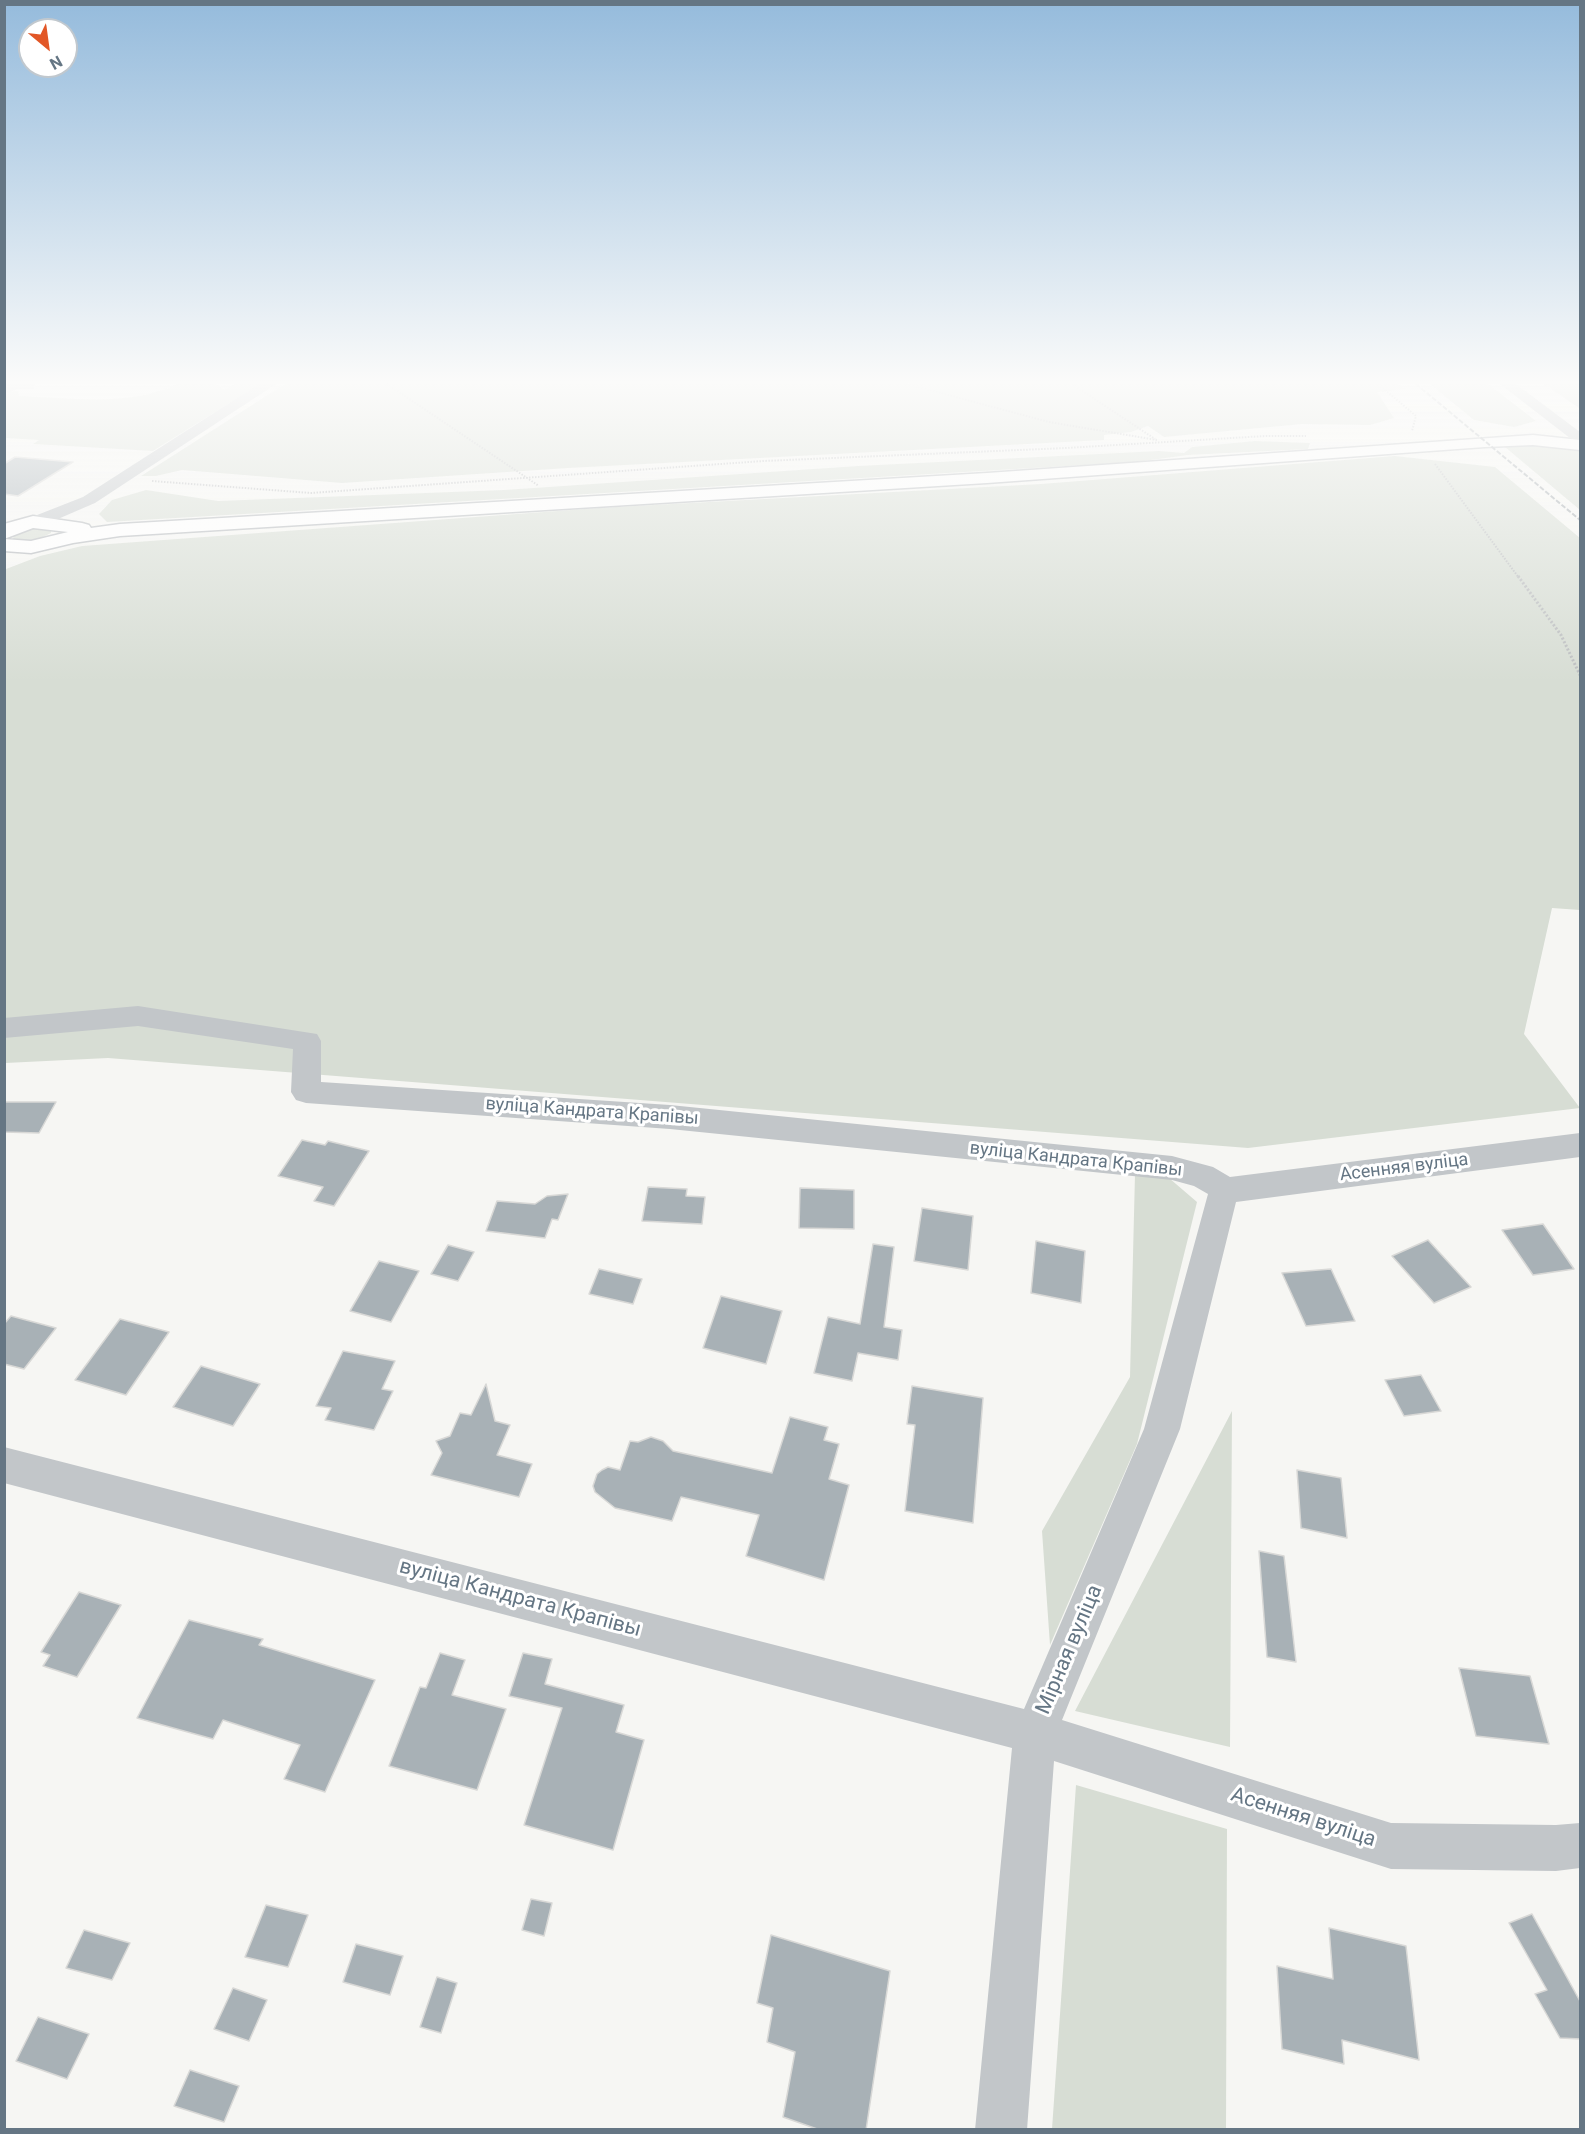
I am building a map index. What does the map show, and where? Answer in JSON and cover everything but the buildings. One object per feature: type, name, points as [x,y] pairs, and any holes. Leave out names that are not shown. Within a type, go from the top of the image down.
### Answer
[{"type":"main road","points":[[4,556],[73,537],[120,530],[893,484]]},
{"type":"main road","points":[[9,529],[38,521],[54,522],[64,526],[120,530]]},
{"type":"main road","points":[[4,545],[18,548],[44,544],[63,533],[64,526]]},
{"type":"street","points":[[38,521],[89,500],[116,484]]},
{"type":"street","points":[[64,526],[89,500]]},
{"type":"street","name":"вуліца Кандрата Крапівы","points":[[4,1028],[138,1016],[307,1041],[306,1092],[670,1118],[1172,1168],[1202,1176],[1227,1190]]},
{"type":"street","name":"Асенняя вуліца","points":[[1227,1190],[1581,1145]]},
{"type":"street","name":"Мірная вуліца","points":[[1001,2130],[1035,1733],[1162,1429],[1221,1199],[1227,1190]]},
{"type":"street","name":"вуліца Кандрата Крапівы","points":[[4,1465],[1035,1733]]},
{"type":"street","name":"Асенняя вуліца","points":[[1035,1733],[1391,1846],[1556,1848],[1581,1846]]},
{"type":"path","points":[[185,484],[311,493],[436,484]]},
{"type":"path","points":[[534,484],[565,502]]},
{"type":"path","points":[[1450,484],[1561,635],[1581,675]]},
{"type":"shaded area","points":[[599,484],[766,484],[107,522],[99,514],[112,500],[146,490],[218,501],[504,490]]},
{"type":"shaded area","points":[[1041,484],[1515,484],[1580,538],[1580,910],[1552,908],[1524,1034],[1580,1108],[1248,1148],[108,1058],[5,1063],[6,569],[40,556],[82,546],[598,508]]},
{"type":"shaded area","points":[[1549,484],[1580,484],[1580,510]]},
{"type":"shaded area","points":[[33,527],[51,529],[51,533],[35,541],[13,539],[14,534]]},
{"type":"shaded area","points":[[1135,1174],[1169,1178],[1197,1202],[1137,1444],[1050,1645],[1042,1531],[1130,1377]]},
{"type":"shaded area","points":[[1232,1411],[1230,1747],[1075,1711]]},
{"type":"shaded area","points":[[1076,1785],[1227,1829],[1226,2129],[1052,2129]]},
{"type":"railway","points":[[1536,484],[1580,520]]}]
